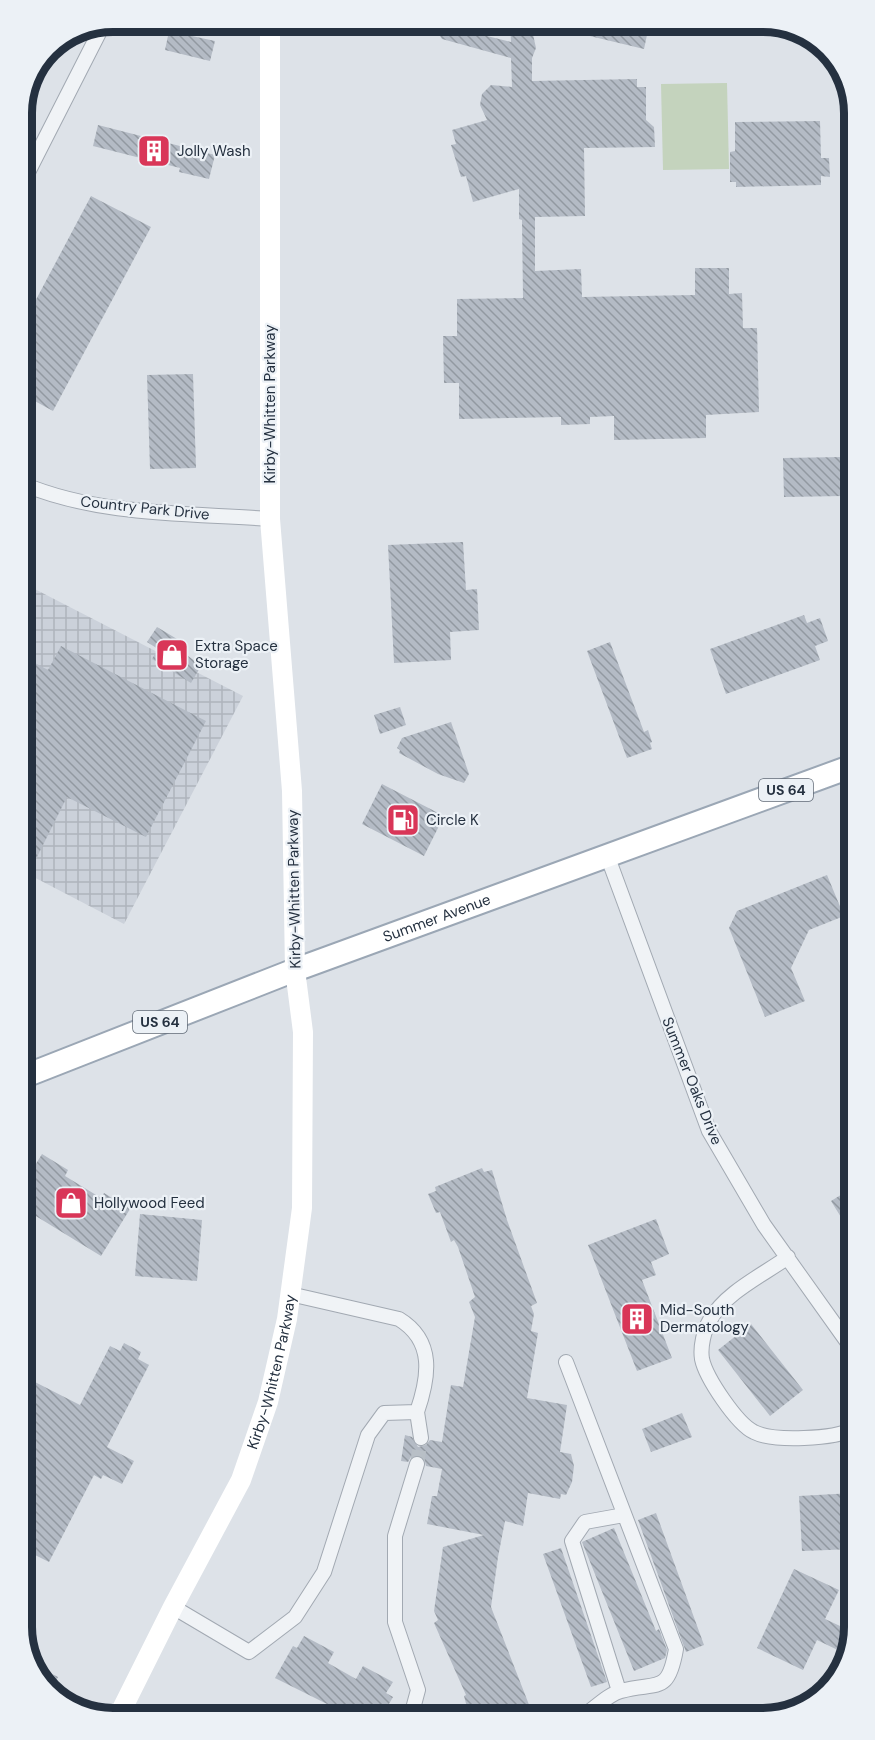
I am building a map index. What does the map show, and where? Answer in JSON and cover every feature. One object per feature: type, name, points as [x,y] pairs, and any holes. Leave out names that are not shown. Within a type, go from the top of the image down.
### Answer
[{"type":"main road","name":"Kirby-Whitten Parkway","points":[[122,1708],[173,1606],[241,1480],[268,1402],[290,1294],[302,1208],[303,1032],[295,970],[292,791],[270,519],[270,32]]},
{"type":"main road","name":"Summer Avenue","points":[[32,1073],[295,970],[844,769]]},
{"type":"street","points":[[32,163],[99,33]]},
{"type":"street","name":"Country Park Drive","points":[[32,488],[53,497],[141,510],[270,519]]},
{"type":"street","name":"Summer Oaks Drive","points":[[607,855],[709,1131],[745,1194],[844,1337]]},
{"type":"street","points":[[788,1257],[716,1311],[704,1337],[702,1358],[705,1369],[735,1417],[752,1431],[774,1438],[844,1433]]},
{"type":"street","points":[[290,1294],[399,1319],[415,1328],[424,1346],[427,1382],[417,1412],[421,1438]]},
{"type":"street","points":[[566,1362],[676,1649],[672,1673],[656,1686],[619,1691],[595,1708]]},
{"type":"street","points":[[173,1606],[249,1652],[295,1617],[324,1572],[368,1435],[384,1413],[417,1412]]},
{"type":"street","points":[[413,1708],[418,1690],[395,1622],[395,1536],[417,1464]]},
{"type":"street","points":[[619,1691],[572,1540],[585,1522],[624,1515]]},
{"type":"shaded area","points":[[32,588],[243,696],[124,924],[32,876]]},
{"type":"green space","points":[[727,83],[729,169],[663,170],[661,84]]},
{"type":"building","points":[[169,32],[215,41],[210,61],[165,50]]},
{"type":"building","points":[[432,32],[479,32],[479,34],[511,42],[511,32],[532,32],[536,48],[532,58],[532,81],[637,79],[637,87],[646,87],[646,120],[654,127],[655,147],[584,148],[585,216],[535,217],[535,271],[581,269],[582,297],[695,295],[695,268],[729,268],[729,294],[742,293],[743,328],[757,328],[759,412],[706,415],[706,438],[614,440],[614,416],[590,417],[590,424],[561,425],[561,417],[459,419],[459,383],[444,383],[443,336],[457,336],[457,299],[523,298],[522,220],[519,219],[519,189],[473,202],[466,176],[461,177],[451,145],[456,144],[452,130],[487,120],[480,105],[482,94],[491,85],[512,87],[511,58],[442,39],[438,33],[435,35]]},
{"type":"building","points":[[573,32],[648,32],[644,49]]},
{"type":"building","points":[[820,121],[821,158],[829,158],[830,177],[821,176],[821,185],[736,187],[736,182],[730,182],[730,152],[735,151],[735,122]]},
{"type":"building","name":"Jolly Wash","points":[[98,125],[215,155],[209,179],[179,172],[180,168],[93,146]]},
{"type":"building","points":[[91,196],[151,227],[53,411],[32,399],[32,307]]},
{"type":"building","points":[[193,374],[196,468],[150,469],[147,375]]},
{"type":"building","points":[[842,457],[843,496],[784,497],[783,458]]},
{"type":"building","points":[[463,542],[466,590],[477,589],[479,630],[450,632],[451,660],[394,663],[388,545]]},
{"type":"building","points":[[804,615],[807,623],[820,618],[828,641],[815,646],[820,660],[726,694],[710,649]]},
{"type":"building","name":"Extra Space Storage","points":[[157,627],[182,642],[178,648],[201,666],[191,683],[152,659],[158,649],[147,642]]},
{"type":"building","points":[[610,642],[644,732],[648,730],[652,742],[650,743],[652,749],[627,758],[587,651]]},
{"type":"building","points":[[61,646],[206,721],[146,837],[67,797],[36,859],[32,857],[32,661],[48,670]]},
{"type":"building","points":[[400,707],[406,725],[380,734],[374,715]]},
{"type":"building","points":[[451,722],[469,774],[464,783],[438,774],[399,753],[400,750],[397,748],[402,738]]},
{"type":"building","name":"Circle K","points":[[382,784],[444,816],[424,856],[362,824]]},
{"type":"building","points":[[827,875],[844,916],[809,930],[791,968],[805,1001],[765,1017],[729,928],[737,911]]},
{"type":"building","points":[[42,1154],[68,1170],[65,1176],[101,1198],[104,1193],[130,1209],[101,1256],[32,1214],[32,1170]]},
{"type":"building","points":[[482,1168],[484,1172],[492,1170],[507,1220],[537,1303],[531,1306],[534,1314],[531,1331],[538,1333],[527,1398],[567,1405],[560,1452],[571,1454],[574,1466],[572,1482],[566,1495],[561,1494],[560,1499],[528,1493],[523,1526],[505,1521],[491,1607],[530,1708],[467,1708],[464,1696],[466,1695],[434,1623],[438,1620],[434,1611],[443,1547],[484,1535],[427,1524],[432,1496],[437,1496],[442,1469],[426,1466],[424,1458],[419,1455],[411,1457],[408,1462],[401,1461],[405,1435],[412,1437],[418,1447],[426,1445],[430,1440],[442,1442],[451,1385],[463,1387],[475,1317],[469,1302],[475,1297],[458,1247],[454,1240],[451,1242],[440,1212],[436,1213],[428,1194],[436,1191],[435,1187]]},
{"type":"building","points":[[844,1193],[844,1222],[831,1201]]},
{"type":"building","points":[[140,1214],[202,1220],[197,1281],[135,1276]]},
{"type":"building","name":"Mid-South Dermatology","points":[[656,1219],[669,1254],[651,1262],[656,1275],[642,1280],[672,1358],[637,1371],[588,1245]]},
{"type":"building","points":[[751,1324],[803,1390],[770,1416],[718,1350]]},
{"type":"building","points":[[124,1343],[141,1352],[138,1359],[149,1365],[107,1447],[134,1461],[122,1484],[103,1475],[101,1479],[94,1475],[49,1562],[32,1554],[32,1383],[33,1381],[80,1405],[110,1346],[120,1351]]},
{"type":"building","points":[[682,1413],[692,1437],[651,1452],[642,1429]]},
{"type":"building","points":[[844,1494],[844,1549],[802,1551],[799,1496]]},
{"type":"building","points":[[656,1513],[704,1645],[686,1652],[638,1520]]},
{"type":"building","points":[[614,1528],[656,1631],[659,1629],[667,1650],[665,1658],[634,1671],[582,1542]]},
{"type":"building","points":[[561,1548],[607,1682],[591,1687],[543,1554]]},
{"type":"building","points":[[794,1569],[839,1590],[825,1619],[844,1628],[840,1651],[817,1640],[803,1670],[757,1648]]},
{"type":"building","points":[[304,1636],[334,1652],[328,1663],[356,1679],[363,1666],[393,1682],[386,1693],[393,1697],[387,1708],[335,1708],[275,1678],[293,1646],[297,1648]]},
{"type":"building","points":[[43,1670],[58,1677],[54,1684]]},
{"type":"tunnel","points":[[417,1464],[421,1438]]},
{"type":"place","name":"Jolly Wash","points":[[154,151]]},
{"type":"place","name":"Extra Space Storage","points":[[172,655]]},
{"type":"place","name":"Circle K","points":[[403,820]]},
{"type":"place","name":"Hollywood Feed","points":[[71,1203]]},
{"type":"place","name":"Mid-South Dermatology","points":[[637,1319]]}]
